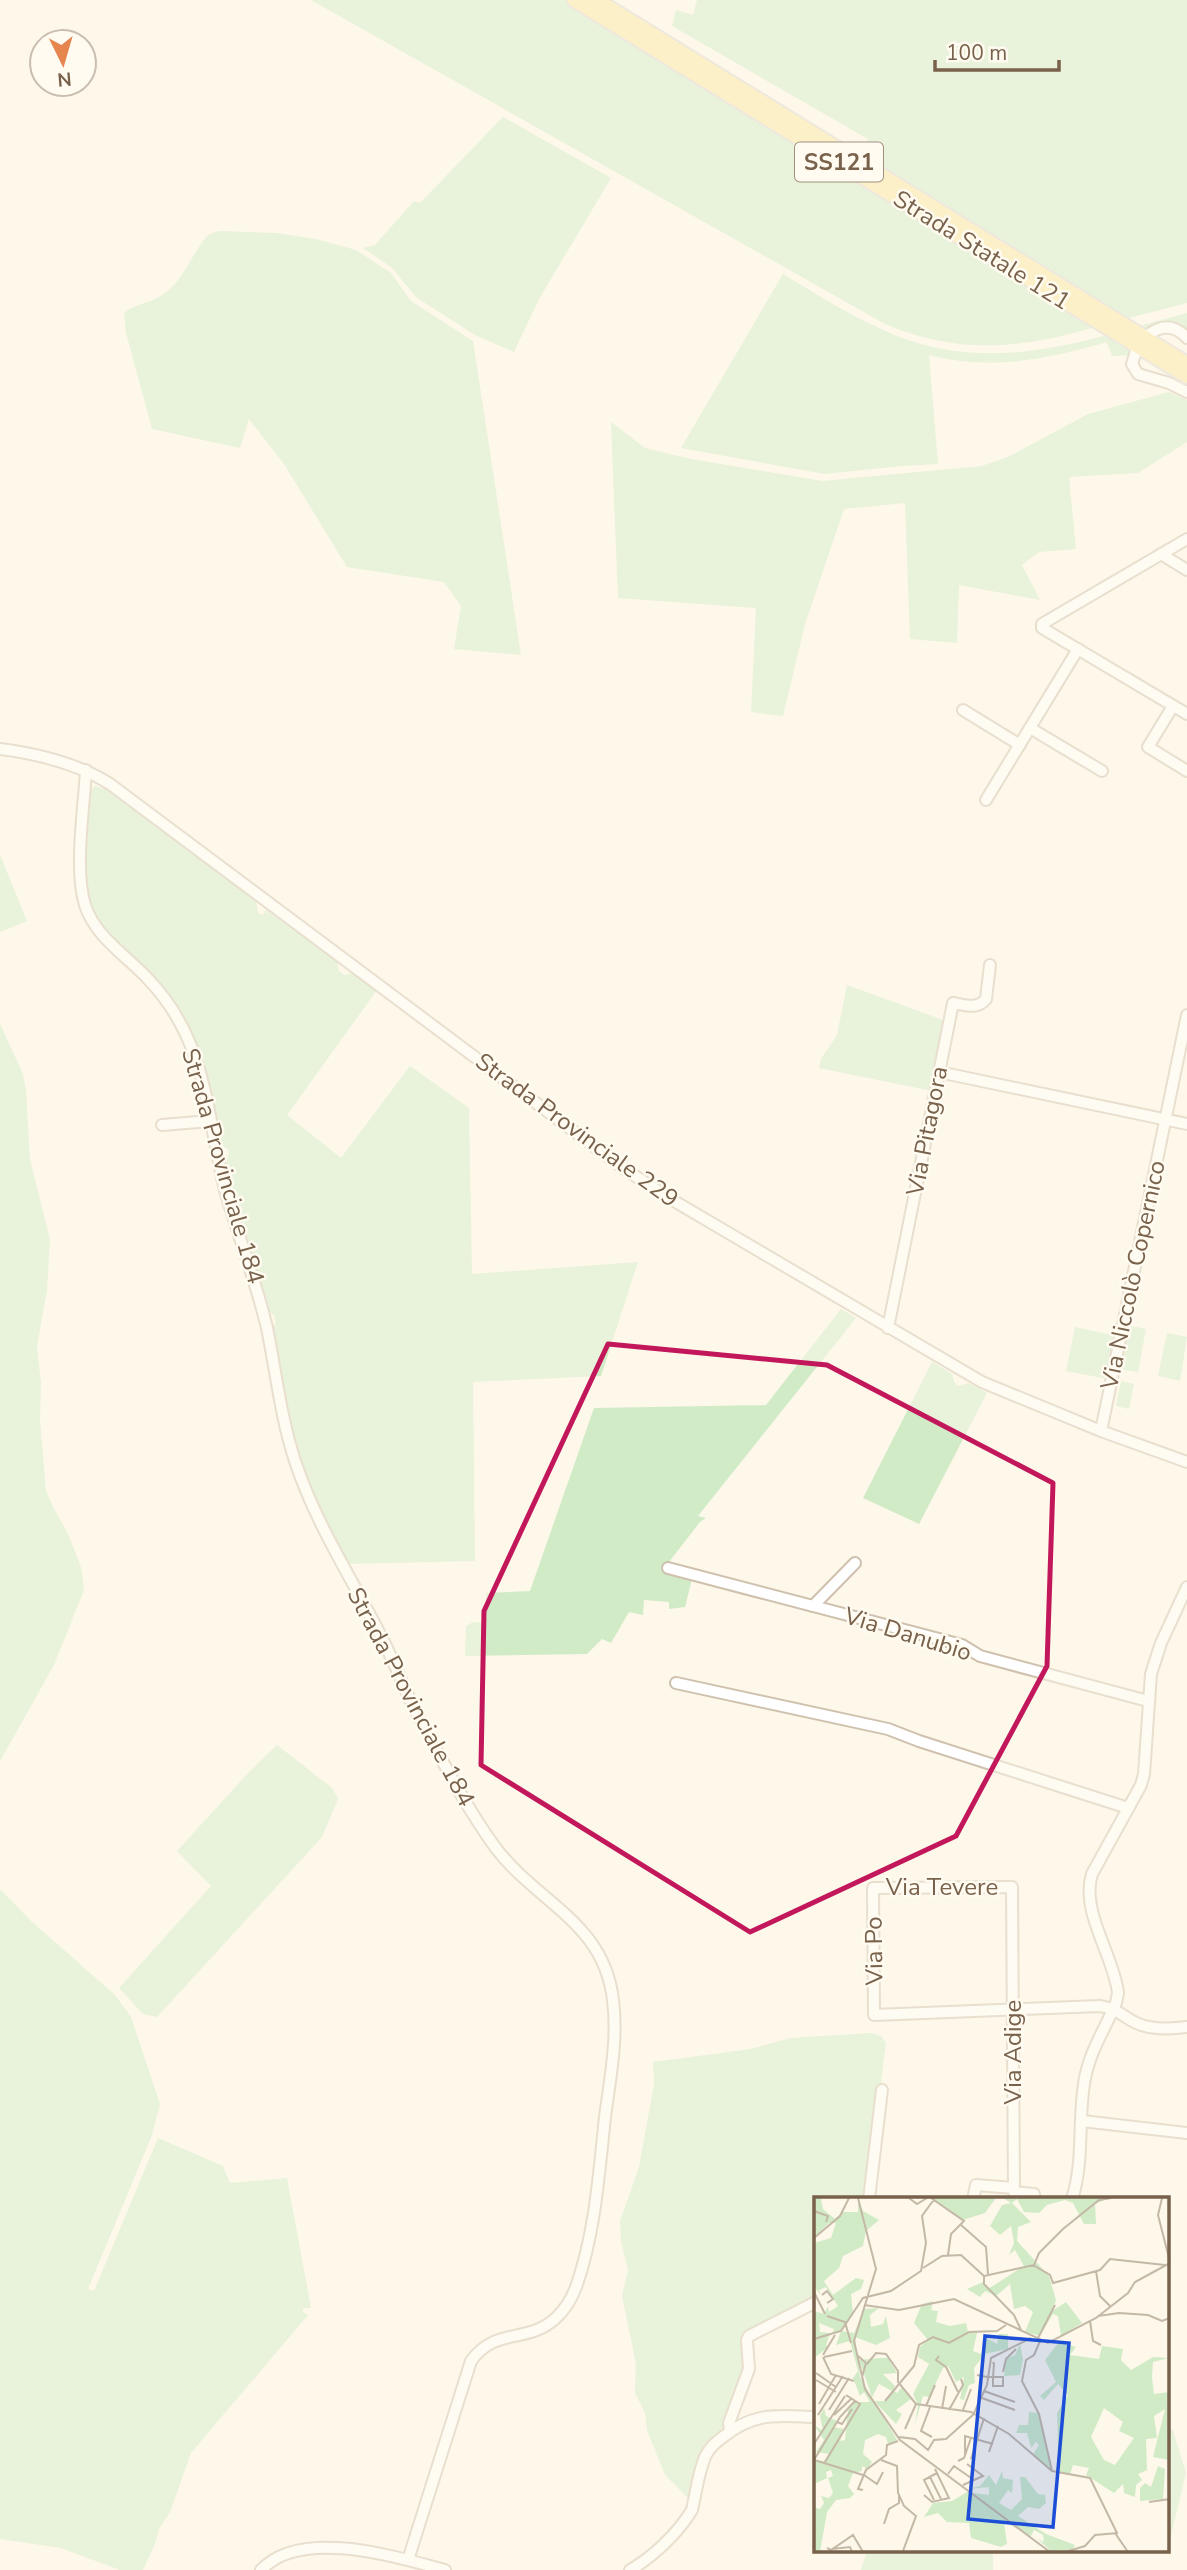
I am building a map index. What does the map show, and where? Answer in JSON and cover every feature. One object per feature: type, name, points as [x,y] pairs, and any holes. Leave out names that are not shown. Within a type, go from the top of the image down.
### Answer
[{"type":"main road","name":"Strada Statale 121","points":[[575,0],[1102,324],[1137,340]]},
{"type":"main road","name":"Strada Statale 121","points":[[596,0],[1118,321],[1137,340]]},
{"type":"main road","points":[[1137,340],[1187,364]]},
{"type":"main road","points":[[1137,340],[1187,376]]},
{"type":"street","points":[[1187,338],[1177,329],[1161,327],[1137,340],[1132,364],[1138,374],[1169,383],[1187,392]]},
{"type":"street","points":[[1187,539],[1041,624],[1042,628],[1187,714]]},
{"type":"street","points":[[1161,554],[1187,570]]},
{"type":"street","points":[[986,800],[1078,649]]},
{"type":"street","points":[[1173,706],[1148,747],[1187,771]]},
{"type":"street","points":[[963,710],[1020,745]]},
{"type":"street","points":[[1030,728],[1102,771]]},
{"type":"street","name":"Strada Provinciale 229","points":[[0,749],[32,754],[86,770],[110,784],[623,1168],[680,1204],[982,1382],[1101,1431],[1187,1462]]},
{"type":"street","name":"Strada Provinciale 184","points":[[86,770],[80,870],[84,902],[94,924],[103,935],[170,1004],[194,1054],[226,1190],[256,1281],[294,1459],[330,1544],[382,1638],[419,1717],[482,1828],[511,1867],[582,1929],[604,1964],[613,1998],[615,2038],[597,2189],[575,2288],[564,2309],[546,2325],[528,2334],[496,2339],[477,2352],[471,2361],[408,2560]]},
{"type":"street","name":"Via Pitagora","points":[[888,1328],[953,1003],[974,1007],[983,1003],[986,999],[989,965]]},
{"type":"street","name":"Via Niccolò Copernico","points":[[1101,1431],[1187,1014]]},
{"type":"street","points":[[939,1072],[1187,1124]]},
{"type":"street","points":[[162,1125],[210,1121]]},
{"type":"street","points":[[813,1606],[855,1563]]},
{"type":"street","name":"Via Danubio","points":[[668,1569],[962,1646],[981,1656],[1148,1701]]},
{"type":"street","points":[[1072,2197],[1079,2160],[1083,2086],[1089,2060],[1114,2008],[1118,1993],[1090,1902],[1089,1884],[1144,1774],[1151,1674],[1161,1643],[1187,1587]]},
{"type":"street","points":[[676,1683],[888,1728],[919,1741],[1128,1808]]},
{"type":"street","name":"Via Tevere","points":[[873,1888],[1012,1887]]},
{"type":"street","name":"Via Adige","points":[[1012,1887],[1014,2188]]},
{"type":"street","name":"Via Po","points":[[873,1888],[874,2015],[1013,2009]]},
{"type":"street","points":[[1013,2009],[1100,2006],[1114,2008],[1136,2023],[1153,2028],[1187,2027]]},
{"type":"street","points":[[869,2197],[882,2090]]},
{"type":"street","points":[[1082,2121],[1187,2133]]},
{"type":"street","points":[[973,2197],[976,2185],[1014,2188],[1014,2192],[1034,2194],[1035,2197]]},
{"type":"street","points":[[730,2431],[729,2423],[749,2369],[749,2336],[814,2303]]},
{"type":"street","points":[[630,2570],[665,2543],[687,2518],[705,2457],[711,2447],[730,2431],[753,2418],[778,2414],[814,2417]]},
{"type":"street","points":[[261,2570],[274,2559],[301,2549],[351,2549],[445,2570]]},
{"type":"highlighted area","points":[[608,1344],[827,1365],[1053,1483],[1047,1666],[956,1836],[750,1932],[481,1765],[484,1611]]},
{"type":"green space","points":[[311,0],[565,0],[1095,327],[1041,340],[989,345],[938,341],[885,324]]},
{"type":"green space","points":[[697,0],[1187,0],[1187,303],[1125,319],[864,158],[868,139],[672,26],[676,10],[693,15]]},
{"type":"green space","points":[[503,117],[611,178],[539,299],[514,352],[475,335],[417,298],[391,267],[363,248],[375,245],[414,201],[420,203]]},
{"type":"green space","points":[[219,231],[276,233],[316,239],[356,250],[391,273],[411,301],[473,341],[521,655],[454,649],[461,606],[444,582],[347,567],[284,464],[249,419],[240,448],[152,429],[126,333],[124,313],[167,292],[179,279],[208,235]]},
{"type":"green space","points":[[783,274],[881,329],[920,344],[959,352],[997,353],[1072,344],[1187,313],[1187,334],[1173,323],[1132,350],[1131,355],[1112,356],[1107,342],[1019,361],[974,362],[929,355],[938,464],[825,474],[681,448]]},
{"type":"green space","points":[[1169,392],[1187,400],[1187,442],[1138,473],[1069,477],[1076,549],[1039,552],[1022,565],[1040,600],[959,585],[957,643],[910,639],[905,503],[844,509],[805,624],[783,716],[751,712],[756,608],[618,598],[611,422],[645,448],[686,458],[822,481],[982,466],[1010,456],[1088,414]]},
{"type":"green space","points":[[95,786],[109,790],[256,900],[258,913],[263,915],[266,910],[337,961],[339,971],[344,975],[353,973],[377,990],[287,1115],[341,1158],[410,1066],[469,1108],[472,1274],[638,1262],[601,1376],[473,1382],[475,1561],[344,1564],[304,1474],[294,1441],[271,1329],[276,1323],[274,1315],[267,1310],[224,1164],[229,1154],[228,1149],[220,1145],[196,1044],[190,1030],[98,922],[88,902],[85,871],[91,789]]},
{"type":"green space","points":[[0,855],[27,921],[0,932]]},
{"type":"green space","points":[[847,985],[946,1021],[932,1091],[819,1068],[821,1059],[837,1035]]},
{"type":"green space","points":[[0,1024],[23,1074],[30,1160],[50,1240],[47,1290],[37,1346],[46,1491],[81,1567],[84,1590],[54,1665],[0,1761]]},
{"type":"green space","points":[[841,1309],[856,1318],[698,1516],[706,1518],[662,1571],[692,1579],[685,1607],[669,1609],[669,1602],[644,1600],[643,1615],[629,1612],[611,1643],[602,1639],[587,1654],[465,1656],[466,1626],[473,1622],[486,1623],[486,1593],[530,1591],[594,1408],[766,1405]]},
{"type":"green space","points":[[1127,1325],[1146,1329],[1138,1372],[1119,1369]]},
{"type":"green space","points":[[1075,1327],[1117,1336],[1108,1379],[1066,1371]]},
{"type":"green space","points":[[1167,1333],[1187,1337],[1180,1381],[1158,1376]]},
{"type":"green space","points":[[932,1362],[952,1374],[958,1386],[969,1383],[987,1393],[919,1524],[863,1498]]},
{"type":"green space","points":[[1121,1381],[1134,1384],[1129,1409],[1116,1406]]},
{"type":"green space","points":[[277,1745],[332,1788],[338,1799],[322,1837],[157,2017],[143,2014],[119,1988],[211,1886],[177,1851]]},
{"type":"green space","points":[[0,1889],[30,1920],[115,1995],[131,2017],[160,2104],[152,2135],[88,2289],[94,2291],[158,2138],[223,2166],[230,2183],[287,2178],[311,2308],[303,2308],[303,2312],[308,2315],[191,2453],[170,2512],[159,2529],[143,2570],[120,2570],[61,2548],[0,2539]]},
{"type":"green space","points":[[871,2033],[881,2036],[886,2043],[866,2197],[814,2197],[814,2298],[746,2332],[745,2369],[725,2431],[709,2443],[690,2500],[665,2475],[647,2430],[645,2413],[635,2393],[636,2364],[622,2296],[628,2270],[621,2242],[620,2221],[639,2167],[654,2084],[653,2062],[751,2049],[790,2038]]},
{"type":"green space","points":[[1170,2427],[1186,2473],[1170,2540]]},
{"type":"green space","points":[[867,2552],[993,2552],[993,2570],[861,2570]]}]
